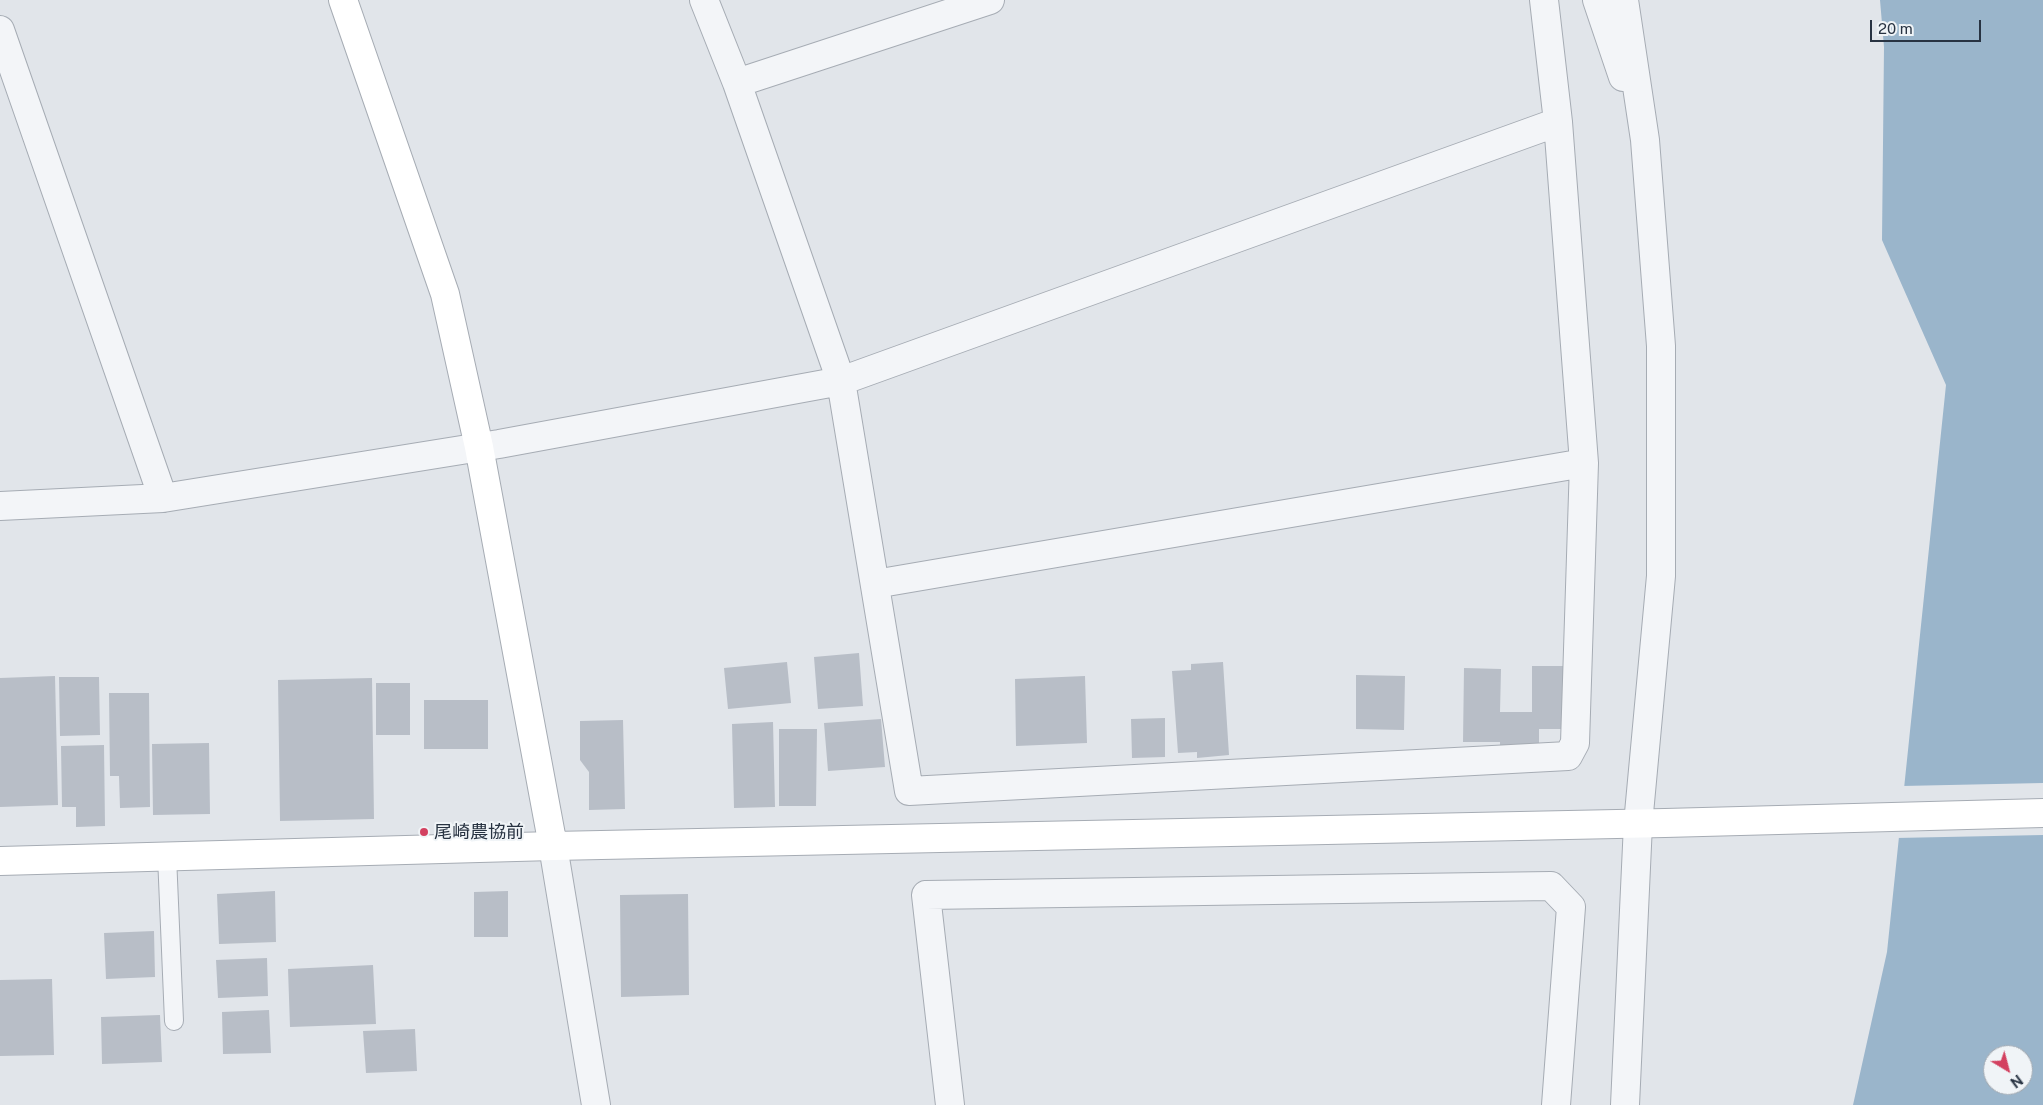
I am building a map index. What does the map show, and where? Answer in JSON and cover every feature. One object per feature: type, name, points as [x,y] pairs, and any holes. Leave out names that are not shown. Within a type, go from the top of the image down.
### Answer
[{"type":"street","points":[[343,0],[445,294],[479,447],[552,846],[596,1105]]},
{"type":"street","points":[[704,0],[737,83],[841,381],[909,791],[1568,756],[1575,743],[1584,463],[1558,122],[1544,0]]},
{"type":"street","points":[[737,83],[990,0]]},
{"type":"street","points":[[1597,0],[1645,140]]},
{"type":"street","points":[[1624,0],[1645,140],[1661,346],[1661,576],[1652,823],[1625,1105]]},
{"type":"street","points":[[2,40],[163,498]]},
{"type":"street","points":[[0,506],[163,498],[479,447],[841,381],[1558,122]]},
{"type":"street","points":[[876,584],[1584,463]]},
{"type":"street","points":[[0,861],[552,846],[2043,813]]},
{"type":"street","points":[[950,1105],[926,895],[1551,886],[1571,907],[1556,1105]]},
{"type":"lane","points":[[167,856],[174,1022]]},
{"type":"water","points":[[1880,0],[2043,0],[2043,1105],[1853,1105],[1887,952],[1946,385],[1882,240],[1884,47]]},
{"type":"pier","points":[[2043,783],[2043,835],[1896,838],[1902,786]]},
{"type":"building","points":[[859,653],[863,706],[818,709],[814,657]]},
{"type":"building","points":[[787,662],[791,703],[728,709],[724,668]]},
{"type":"building","points":[[1223,662],[1229,755],[1197,758],[1197,752],[1178,753],[1172,671],[1191,670],[1191,664]]},
{"type":"building","points":[[1532,666],[1565,666],[1564,729],[1539,729],[1539,751],[1500,750],[1500,742],[1463,742],[1464,668],[1501,669],[1500,712],[1532,712]]},
{"type":"building","points":[[1356,675],[1405,676],[1404,730],[1356,729]]},
{"type":"building","points":[[55,676],[58,805],[0,807],[0,678]]},
{"type":"building","points":[[1085,676],[1087,743],[1016,746],[1015,679]]},
{"type":"building","points":[[59,677],[99,677],[100,735],[60,736]]},
{"type":"building","points":[[372,678],[374,819],[280,821],[278,680]]},
{"type":"building","points":[[376,683],[410,683],[410,735],[376,735]]},
{"type":"building","points":[[109,693],[149,693],[150,807],[120,808],[119,776],[110,776]]},
{"type":"building","points":[[424,700],[488,700],[488,749],[424,749]]},
{"type":"building","points":[[1165,718],[1165,757],[1132,758],[1131,719]]},
{"type":"building","points":[[881,719],[885,767],[828,771],[824,723]]},
{"type":"building","points":[[623,720],[625,809],[589,810],[589,772],[580,760],[580,721]]},
{"type":"building","points":[[773,722],[775,807],[734,808],[732,724]]},
{"type":"building","points":[[779,729],[817,729],[816,806],[779,806]]},
{"type":"building","points":[[209,743],[210,814],[153,815],[152,744]]},
{"type":"building","points":[[104,745],[105,826],[76,827],[76,807],[62,807],[61,746]]},
{"type":"building","points":[[275,891],[276,942],[219,944],[217,894]]},
{"type":"building","points":[[508,891],[508,937],[474,937],[474,892]]},
{"type":"building","points":[[688,894],[689,995],[621,997],[620,895]]},
{"type":"building","points":[[154,931],[155,977],[106,979],[104,933]]},
{"type":"building","points":[[267,958],[268,996],[218,998],[216,960]]},
{"type":"building","points":[[373,965],[376,1024],[290,1027],[288,969]]},
{"type":"building","points":[[52,979],[54,1055],[0,1056],[0,980]]},
{"type":"building","points":[[269,1010],[271,1053],[223,1054],[222,1012]]},
{"type":"building","points":[[160,1015],[162,1062],[102,1064],[101,1017]]},
{"type":"building","points":[[415,1029],[417,1071],[366,1073],[363,1031]]},
{"type":"place","name":"尾崎農協前","points":[[424,832]]}]
